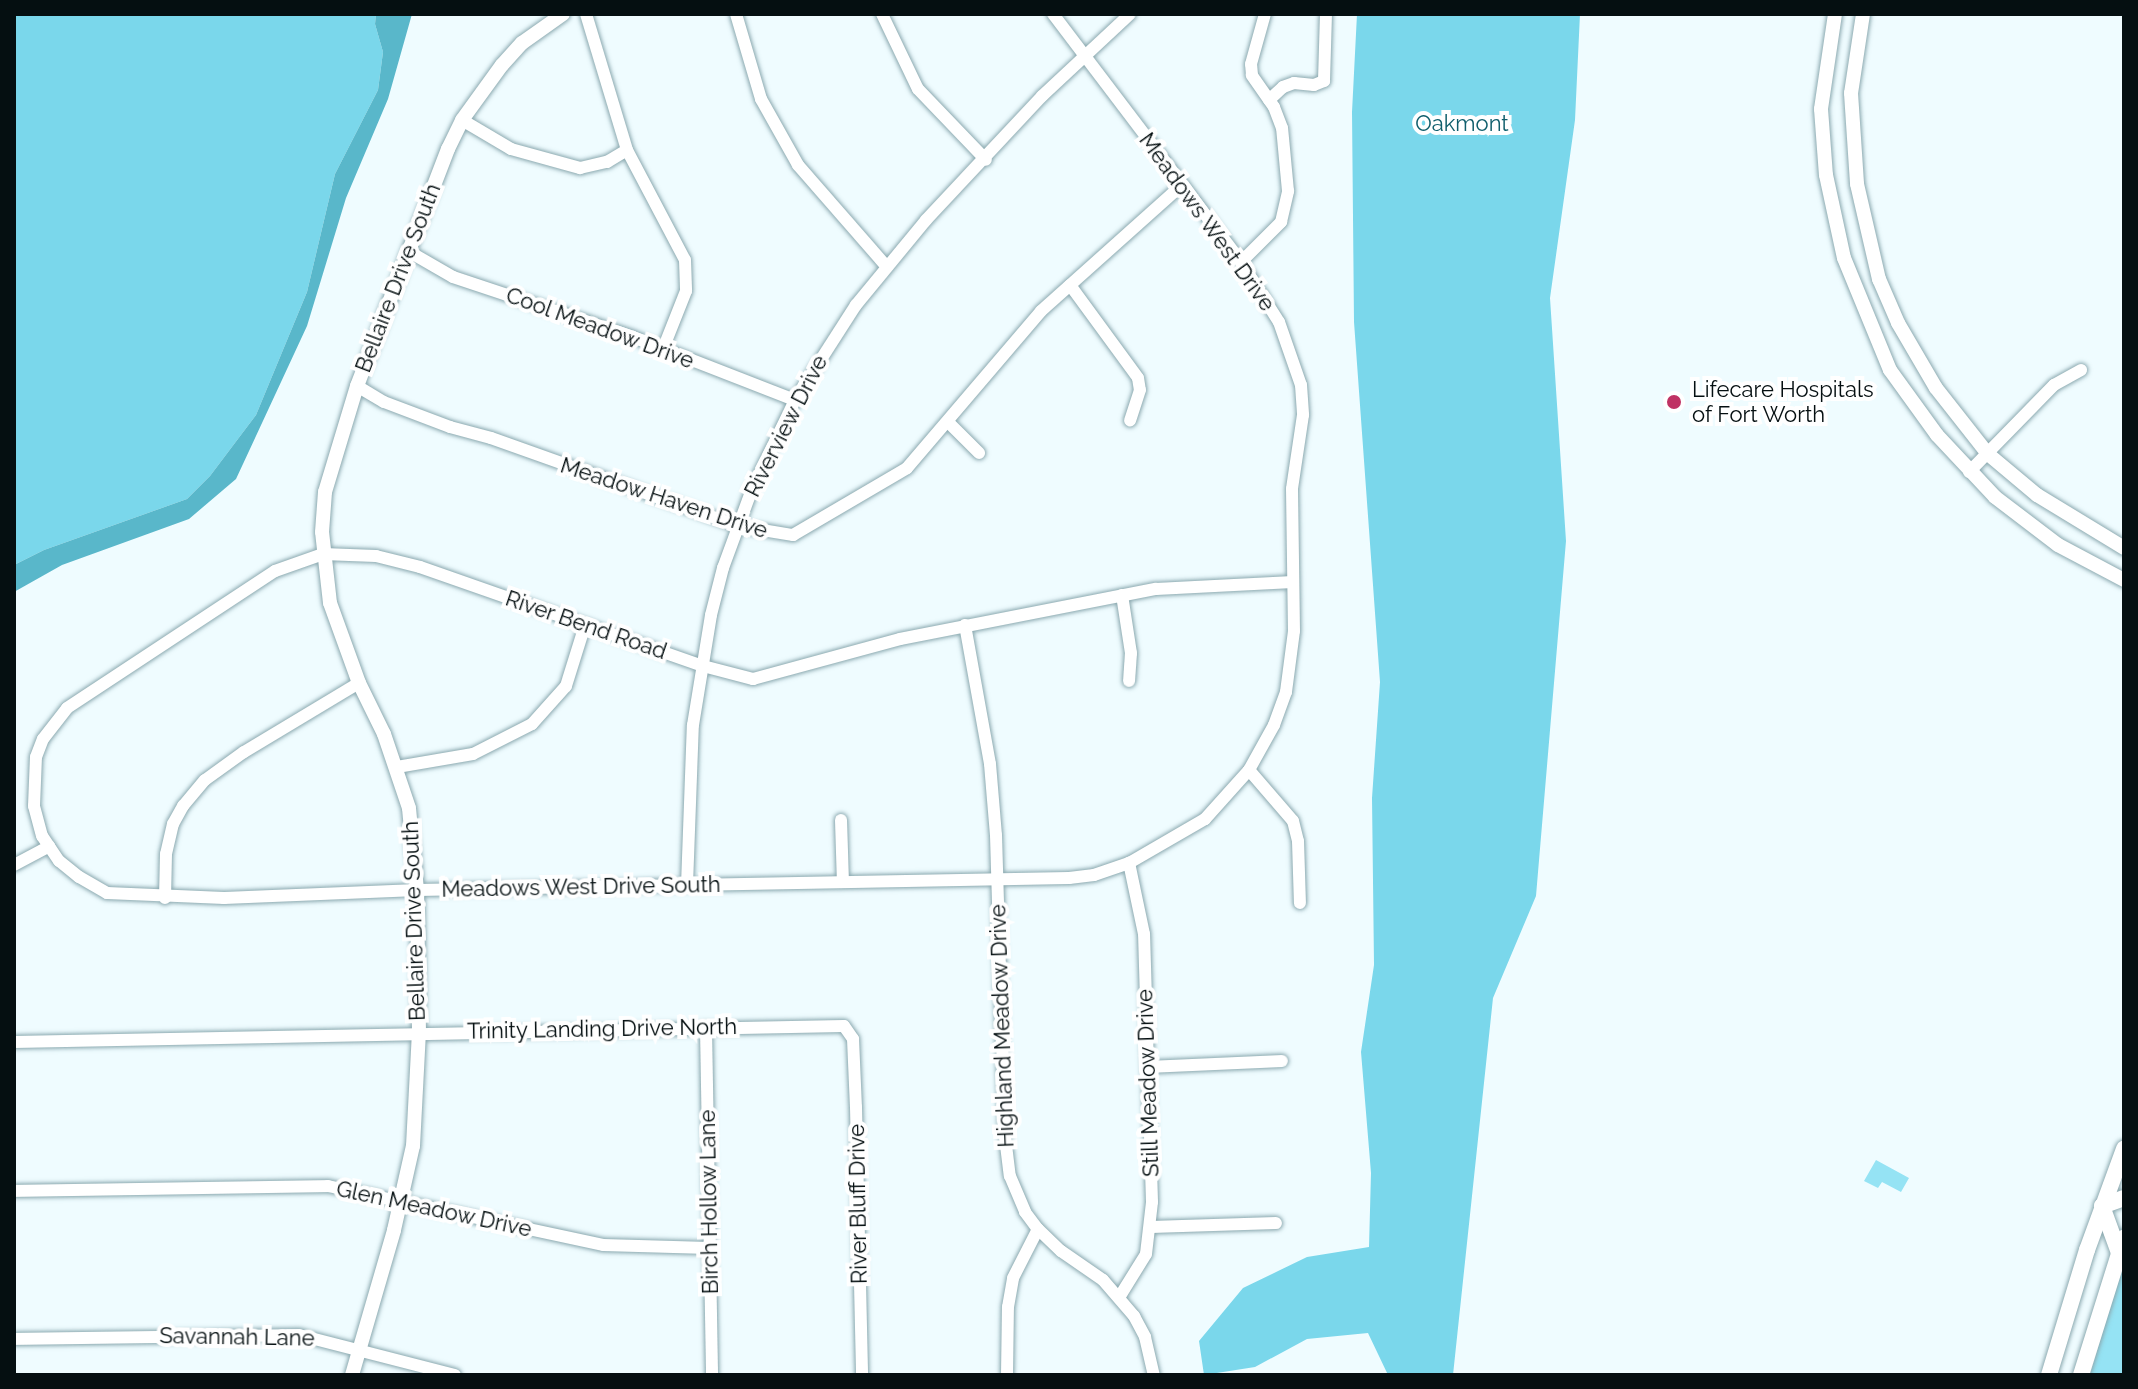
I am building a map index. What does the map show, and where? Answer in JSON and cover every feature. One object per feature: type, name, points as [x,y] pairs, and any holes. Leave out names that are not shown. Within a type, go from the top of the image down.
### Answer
[{"type":"main road","points":[[2049,1375],[2102,1206],[2124,1149]]},
{"type":"main road","points":[[2102,1206],[2124,1198]]},
{"type":"main road","points":[[2081,1375],[2121,1245],[2102,1206]]},
{"type":"street","name":"Bellaire Drive South","points":[[352,1375],[401,1200],[414,1134],[419,1032],[417,890],[409,808],[397,767],[359,683],[330,603],[323,554],[325,492],[357,386],[462,120],[485,86],[522,43],[563,14]]},
{"type":"street","points":[[586,14],[627,150],[678,241],[687,273],[686,291],[663,349]]},
{"type":"street","points":[[736,14],[761,99],[798,165],[887,267]]},
{"type":"street","points":[[882,14],[918,89],[986,160]]},
{"type":"street","name":"Meadows West Drive","points":[[1053,14],[1083,58],[1241,262],[1279,322],[1301,385],[1303,415],[1292,489],[1294,631],[1286,692],[1274,725],[1249,770],[1205,819],[1129,863]]},
{"type":"street","name":"Riverview Drive","points":[[687,885],[693,725],[711,615],[738,526],[795,400],[838,330],[926,220],[986,160],[1042,96],[1130,14]]},
{"type":"street","points":[[1241,262],[1272,234],[1286,209],[1287,160],[1282,128],[1269,100],[1252,75],[1251,64],[1265,14]]},
{"type":"street","points":[[1269,100],[1283,87],[1294,83],[1314,85],[1324,81],[1326,14]]},
{"type":"street","points":[[1835,14],[1823,76],[1821,141],[1833,219],[1854,288],[1890,370],[1969,472],[2029,526],[2124,580]]},
{"type":"street","points":[[1862,15],[1854,65],[1851,123],[1857,184],[1879,279],[1920,365],[1988,454],[2037,495],[2124,548]]},
{"type":"street","points":[[462,120],[511,149],[580,168],[607,162],[627,150]]},
{"type":"street","name":"Meadow Haven Drive","points":[[357,386],[384,402],[450,427],[491,438],[738,526],[779,536],[803,531],[907,468],[948,422],[984,374],[1070,285],[1136,230],[1182,185]]},
{"type":"street","name":"Cool Meadow Drive","points":[[408,251],[453,277],[663,349],[795,400]]},
{"type":"street","points":[[1854,288],[1879,279]]},
{"type":"street","points":[[1070,285],[1138,378],[1140,390],[1130,420]]},
{"type":"street","points":[[1969,472],[2054,385],[2081,370]]},
{"type":"street","points":[[948,422],[979,453]]},
{"type":"street","name":"River Bend Road","points":[[49,846],[34,806],[34,769],[43,739],[67,708],[275,571],[323,554],[376,556],[420,567],[740,677],[766,677],[900,639],[1156,589],[1293,582]]},
{"type":"street","points":[[1122,595],[1131,653],[1129,681]]},
{"type":"street","points":[[397,767],[473,754],[532,724],[566,686],[585,625]]},
{"type":"street","name":"Highland Meadow Drive","points":[[965,625],[990,764],[1005,1137],[1014,1189],[1038,1229],[1120,1296],[1145,1337],[1154,1375]]},
{"type":"street","points":[[165,898],[166,854],[173,824],[183,806],[205,780],[244,752],[359,683]]},
{"type":"street","points":[[1249,770],[1293,821],[1298,841],[1300,903]]},
{"type":"street","points":[[841,820],[843,882]]},
{"type":"street","points":[[14,865],[49,846]]},
{"type":"street","name":"Meadows West Drive South","points":[[49,846],[59,861],[96,888],[121,896],[165,898],[417,890],[997,881],[1094,875],[1129,863]]},
{"type":"street","name":"Still Meadow Drive","points":[[1120,1296],[1146,1254],[1151,1227],[1144,934],[1129,863]]},
{"type":"street","name":"Trinity Landing Drive North","points":[[14,1042],[839,1025],[851,1033]]},
{"type":"street","name":"Birch Hollow Lane","points":[[706,1028],[712,1375]]},
{"type":"street","name":"River Bluff Drive","points":[[851,1033],[856,1107],[862,1375]]},
{"type":"street","points":[[1148,1067],[1282,1061]]},
{"type":"street","name":"Glen Meadow Drive","points":[[14,1191],[328,1186],[603,1245],[709,1248]]},
{"type":"street","points":[[1151,1227],[1276,1223]]},
{"type":"street","points":[[1007,1375],[1008,1307],[1013,1278],[1038,1229]]},
{"type":"street","name":"Savannah Lane","points":[[14,1339],[242,1333],[299,1335],[455,1375]]},
{"type":"shaded area","points":[[376,14],[412,14],[388,99],[346,198],[307,326],[236,479],[189,519],[62,565],[14,592],[14,565],[44,550],[187,499],[210,476],[256,415],[307,292],[335,174],[378,90],[383,52],[375,24]]},
{"type":"shaded area","points":[[1876,1160],[1909,1178],[1901,1192],[1882,1182],[1878,1188],[1864,1181]]},
{"type":"shaded area","points":[[2124,1264],[2124,1375],[2090,1375],[2109,1310]]},
{"type":"green space","points":[[14,14],[376,14],[375,24],[383,52],[378,90],[335,174],[307,292],[256,415],[210,476],[187,499],[44,550],[14,565]]},
{"type":"green space","name":"Oakmont","points":[[1357,14],[1580,14],[1575,120],[1550,298],[1566,541],[1536,896],[1493,998],[1453,1375],[1388,1375],[1368,1333],[1307,1339],[1255,1367],[1204,1375],[1199,1341],[1243,1288],[1307,1257],[1369,1247],[1371,1173],[1361,1052],[1374,965],[1372,798],[1380,682],[1354,322],[1352,112]]},
{"type":"place","name":"Lifecare Hospitals of Fort Worth","points":[[1674,402]]}]
